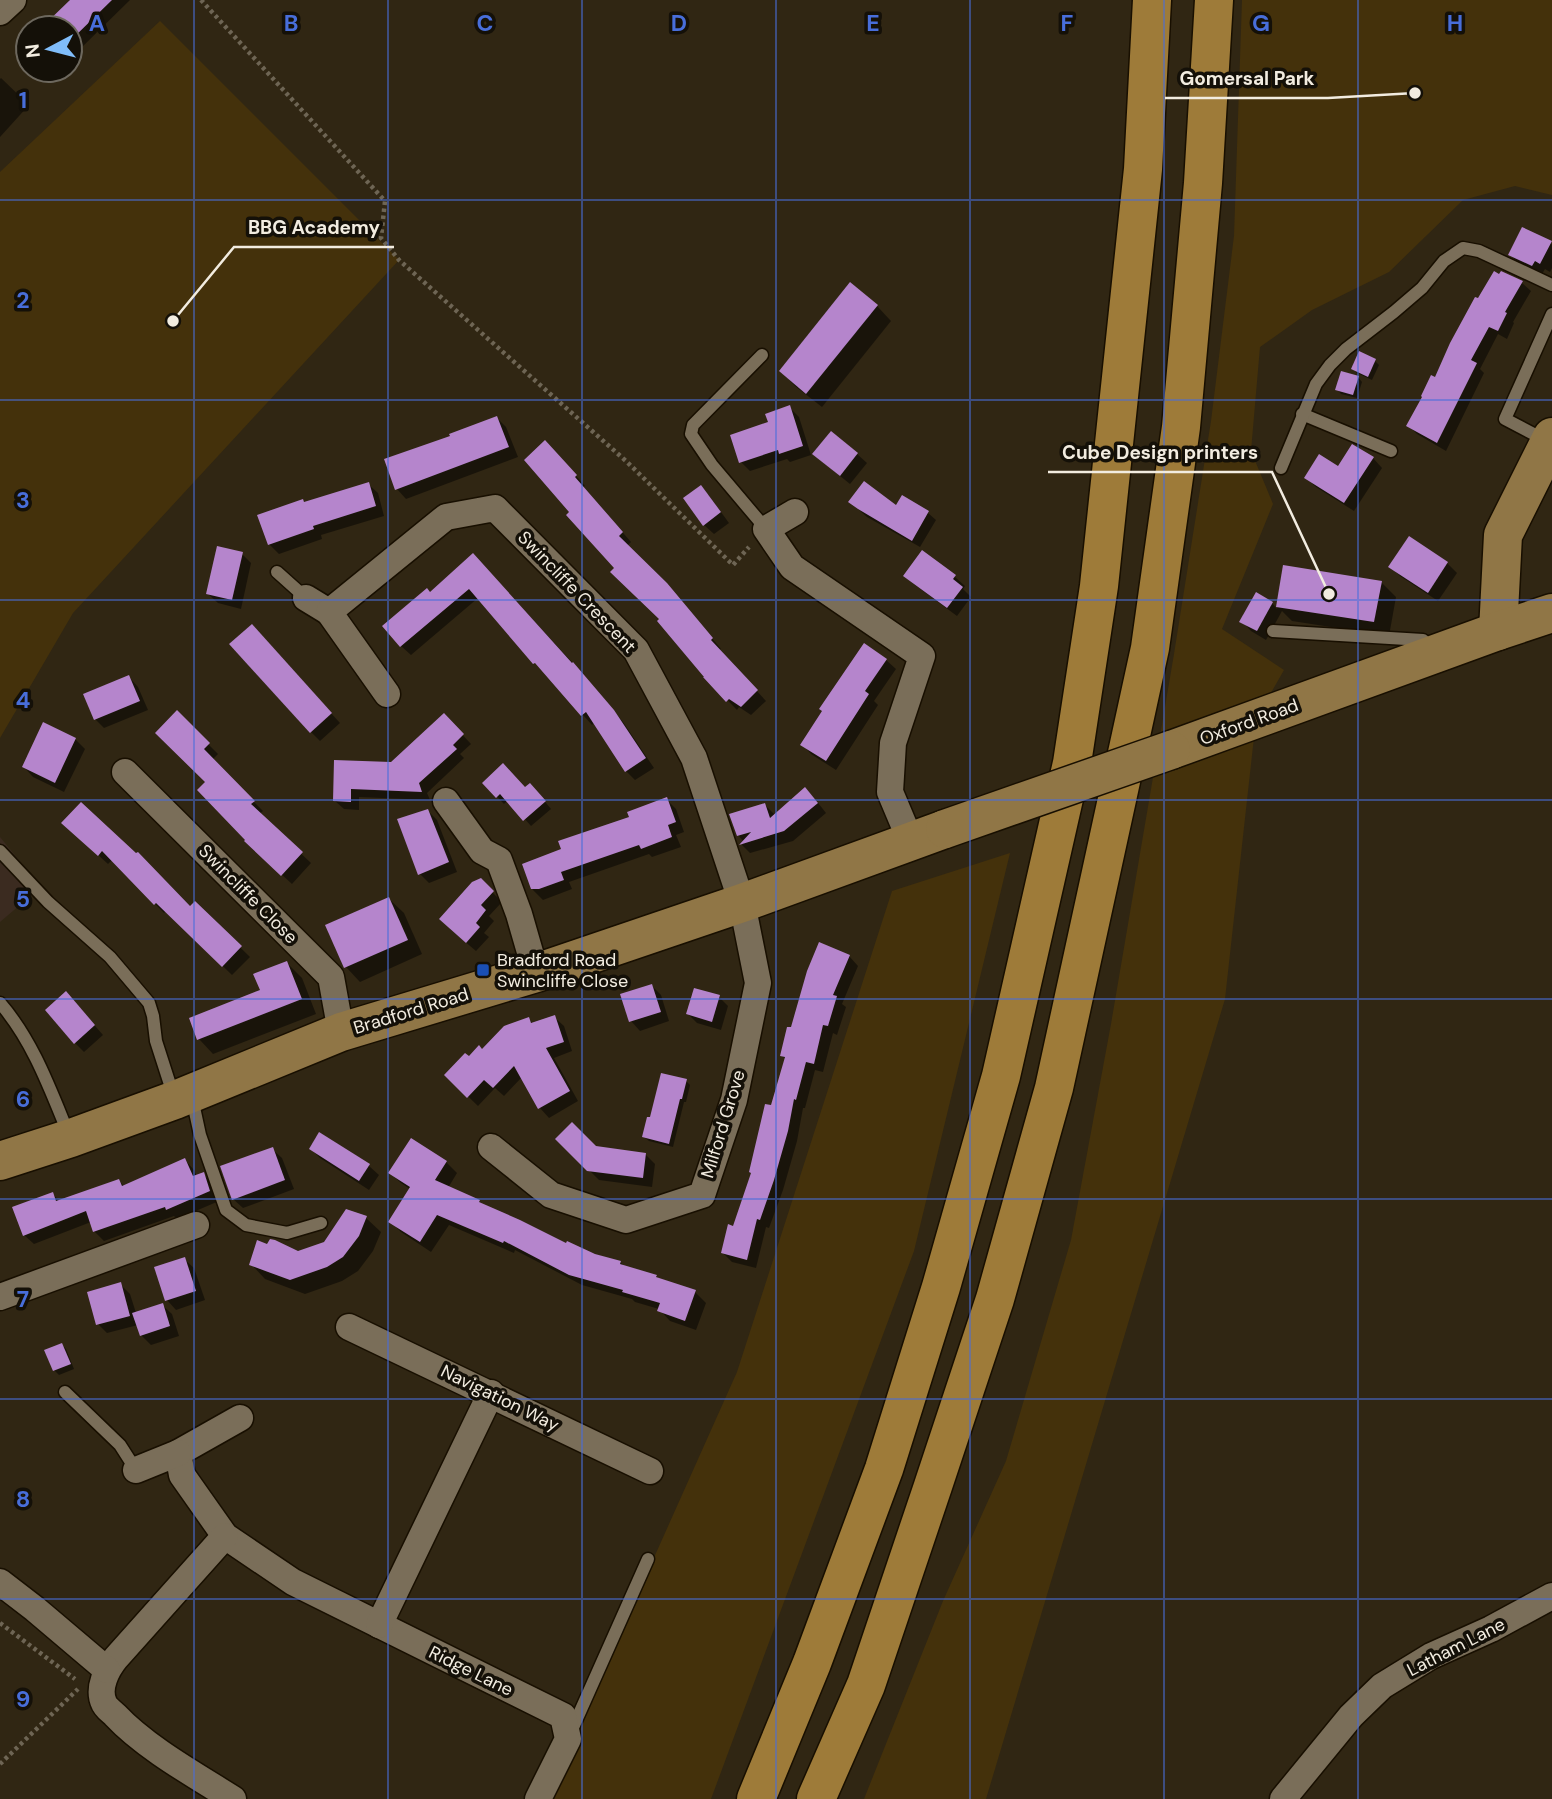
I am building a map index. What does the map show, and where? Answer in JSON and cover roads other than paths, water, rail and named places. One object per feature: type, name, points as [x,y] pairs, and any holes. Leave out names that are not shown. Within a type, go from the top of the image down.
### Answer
[{"type":"highway","points":[[756,1799],[812,1662],[884,1469],[941,1287],[1001,1076],[1069,777],[1098,586],[1142,183],[1152,0]]},
{"type":"highway","points":[[816,1799],[866,1685],[950,1436],[995,1299],[1060,1062],[1150,648],[1181,427],[1203,183],[1214,0]]},
{"type":"main road","points":[[1498,631],[1503,534],[1551,440]]},
{"type":"main road","name":"Oxford Road","points":[[928,835],[1552,613]]},
{"type":"main road","name":"Bradford Road","points":[[0,1161],[183,1097],[341,1032],[536,973],[742,904],[928,835]]},
{"type":"street","points":[[0,12],[12,0]]},
{"type":"street","name":"Swincliffe Crescent","points":[[330,612],[446,517],[495,508],[636,650],[694,758],[742,904]]},
{"type":"street","points":[[795,512],[766,528],[792,567],[922,656],[893,743],[890,792],[928,835]]},
{"type":"street","points":[[306,598],[330,612],[387,694]]},
{"type":"street","name":"Swincliffe Close","points":[[125,772],[331,977],[341,1032]]},
{"type":"street","points":[[446,801],[482,851],[499,860],[519,914],[536,973]]},
{"type":"street","name":"Milford Grove","points":[[491,1147],[551,1195],[626,1220],[702,1195],[734,1100],[758,983],[742,904]]},
{"type":"street","points":[[0,1297],[196,1225]]},
{"type":"street","name":"Navigation Way","points":[[349,1327],[650,1471]]},
{"type":"street","points":[[379,1625],[491,1393]]},
{"type":"street","points":[[136,1470],[178,1453],[240,1418]]},
{"type":"street","points":[[178,1453],[182,1475],[225,1536],[107,1670],[102,1687],[104,1703],[121,1721],[233,1799]]},
{"type":"street","name":"Ridge Lane","points":[[225,1536],[293,1581],[379,1625],[565,1728]]},
{"type":"street","points":[[0,1582],[107,1670]]},
{"type":"street","name":"Latham Lane","points":[[1283,1799],[1351,1716],[1382,1686],[1431,1656],[1552,1597]]},
{"type":"street","points":[[538,1799],[565,1728]]},
{"type":"lane","points":[[1281,468],[1316,384],[1330,365],[1346,348],[1422,288],[1444,261],[1463,248],[1479,251],[1552,285]]},
{"type":"lane","points":[[1551,440],[1505,419],[1552,314]]},
{"type":"lane","points":[[762,355],[693,425],[691,434],[712,465],[766,528]]},
{"type":"lane","points":[[1303,414],[1391,451]]},
{"type":"lane","points":[[276,572],[306,598]]},
{"type":"lane","points":[[1273,631],[1423,640],[1436,653]]},
{"type":"lane","points":[[0,850],[48,902],[110,957],[149,1003],[161,1060],[183,1097],[200,1135],[226,1210],[246,1225],[287,1233],[321,1223]]},
{"type":"lane","points":[[0,1003],[11,1016],[39,1063],[71,1138]]},
{"type":"lane","points":[[65,1392],[120,1445],[136,1470]]},
{"type":"lane","points":[[565,1728],[648,1559]]},
{"type":"place","name":"Gomersal Park","points":[[1415,93]]},
{"type":"place","name":"BBG Academy","points":[[173,321]]},
{"type":"place","name":"Cube Design printers","points":[[1329,594]]},
{"type":"place","name":"Bradford Road Swincliffe Close","points":[[483,970]]}]
